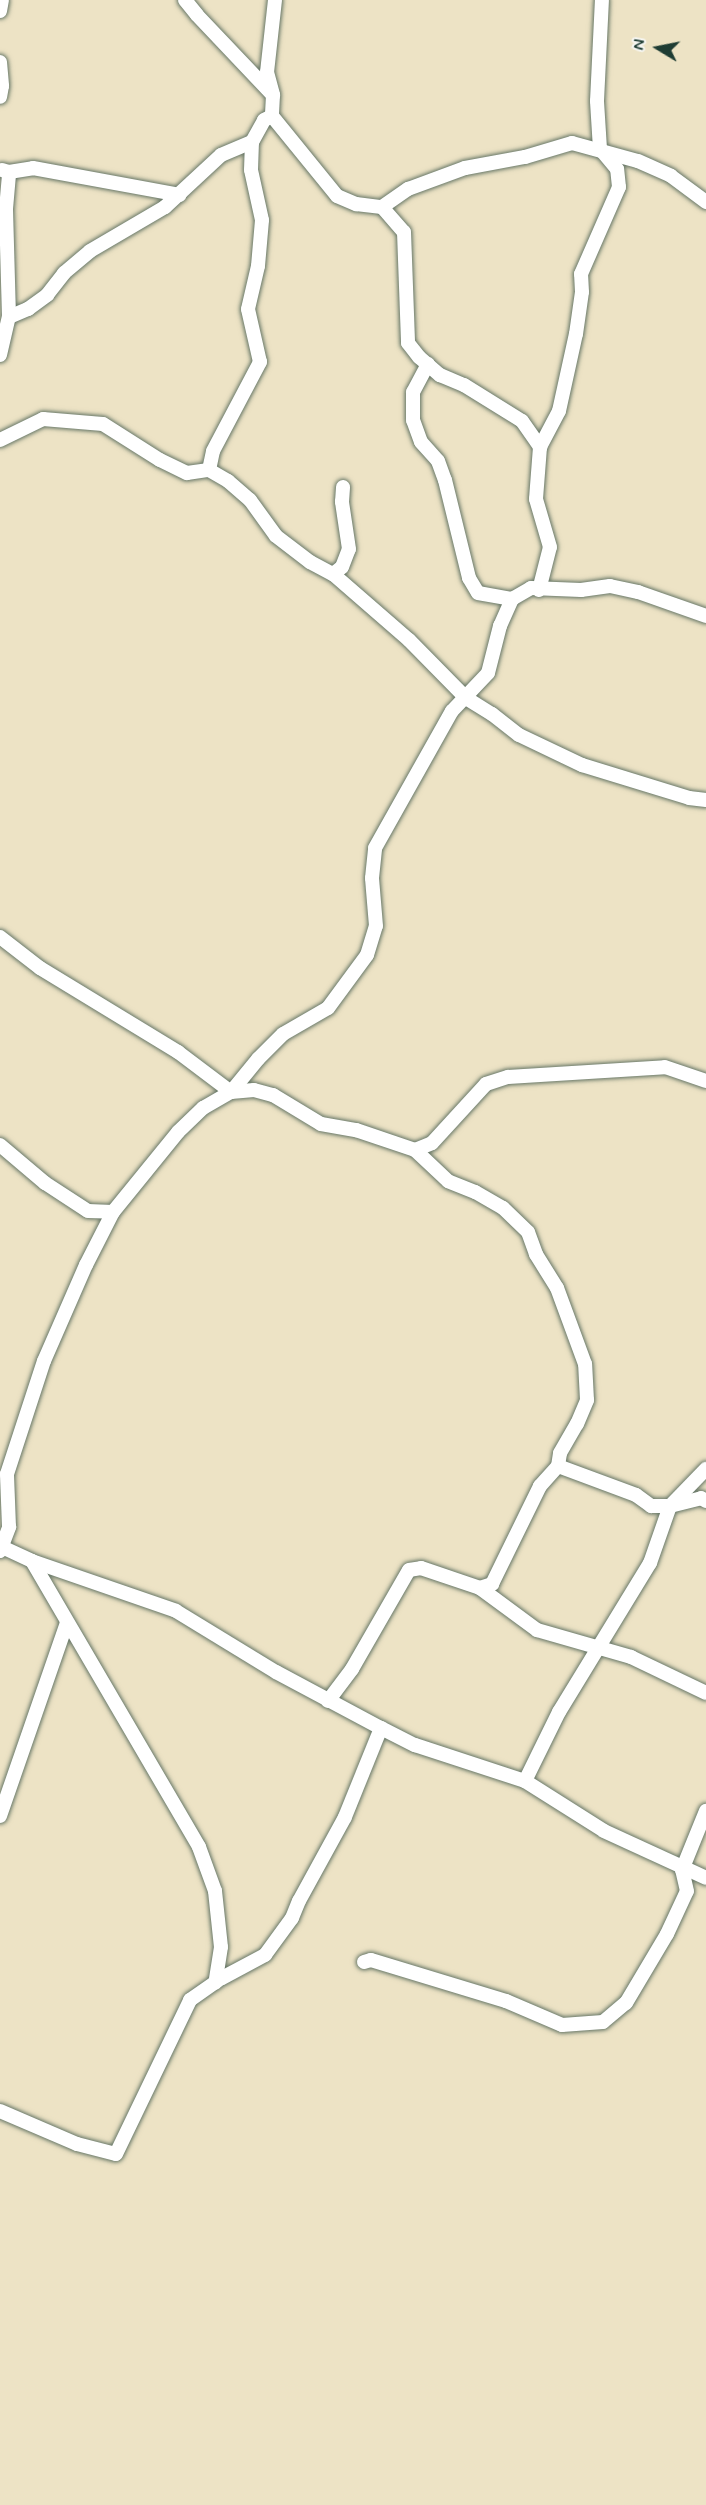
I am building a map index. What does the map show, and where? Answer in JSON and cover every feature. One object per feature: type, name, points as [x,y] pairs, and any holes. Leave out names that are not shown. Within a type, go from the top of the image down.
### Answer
[{"type":"street","points":[[0,11],[2,0]]},
{"type":"street","points":[[185,0],[273,95]]},
{"type":"street","points":[[275,0],[267,72],[273,95],[273,116],[337,196],[356,204],[382,207],[408,189],[465,168],[525,157],[572,143],[638,161],[671,176],[706,202]]},
{"type":"street","points":[[539,590],[550,547],[536,499],[540,447],[559,411],[576,334],[582,291],[581,274],[619,187],[617,169],[600,149],[597,101],[602,0]]},
{"type":"street","points":[[0,62],[2,86],[0,97]]},
{"type":"street","points":[[209,470],[213,451],[260,363],[248,309],[258,266],[261,220],[251,170],[252,142],[264,120],[273,116]]},
{"type":"street","points":[[9,317],[28,309],[47,295],[64,273],[90,251],[165,207],[221,155],[252,142]]},
{"type":"street","points":[[0,355],[9,317],[4,170],[33,168],[180,195]]},
{"type":"street","points":[[382,207],[404,232],[408,343],[440,375],[464,385],[522,421],[540,447]]},
{"type":"street","points":[[428,364],[413,392],[413,420],[421,442],[438,461],[445,480],[469,578],[478,593],[512,599]]},
{"type":"street","points":[[0,440],[43,419],[103,424],[160,460],[187,473],[209,470],[228,481],[250,500],[276,536],[310,562],[333,574],[409,640],[466,698],[519,735],[558,755],[689,798],[706,800]]},
{"type":"street","points":[[333,574],[342,567],[349,549],[342,502],[343,487]]},
{"type":"street","points":[[706,616],[626,589],[609,586],[580,590],[531,588],[512,599],[500,626],[488,673],[452,711],[375,848],[372,878],[376,926],[367,955],[327,1008],[283,1034],[258,1059],[231,1092],[203,1108],[178,1132],[113,1212],[86,1265],[44,1361],[7,1474],[9,1527],[1,1549],[176,1611],[328,1701],[381,1728],[415,1744],[525,1781],[604,1832],[682,1870],[706,1878]]},
{"type":"street","points":[[0,936],[40,968],[178,1052],[231,1092],[254,1090],[273,1095],[321,1124],[356,1130],[415,1149],[448,1181],[475,1192],[503,1208],[528,1232],[536,1254],[557,1288],[585,1364],[587,1400],[577,1424],[560,1453],[558,1466],[540,1486],[492,1584],[480,1588]]},
{"type":"street","points":[[415,1149],[432,1143],[458,1118],[486,1084],[508,1077],[665,1066],[706,1081]]},
{"type":"street","points":[[0,1145],[45,1183],[88,1211],[113,1212]]},
{"type":"street","points":[[558,1466],[636,1495],[651,1506],[670,1506],[701,1498],[706,1501]]},
{"type":"street","points":[[525,1781],[559,1712],[650,1563],[670,1506],[706,1469]]},
{"type":"street","points":[[32,1561],[199,1847],[215,1891],[221,1947],[215,1983]]},
{"type":"street","points":[[328,1701],[352,1669],[409,1569],[421,1569],[480,1588],[537,1630],[632,1657],[706,1693]]},
{"type":"street","points":[[0,1816],[68,1623]]},
{"type":"street","points":[[0,2111],[77,2144],[116,2154],[190,2000],[265,1955],[292,1918],[345,1817],[381,1728]]},
{"type":"street","points":[[364,1962],[371,1960],[506,2001],[562,2025],[603,2022],[626,2003],[639,1977],[654,1960],[687,1891],[682,1870],[706,1811]]}]
